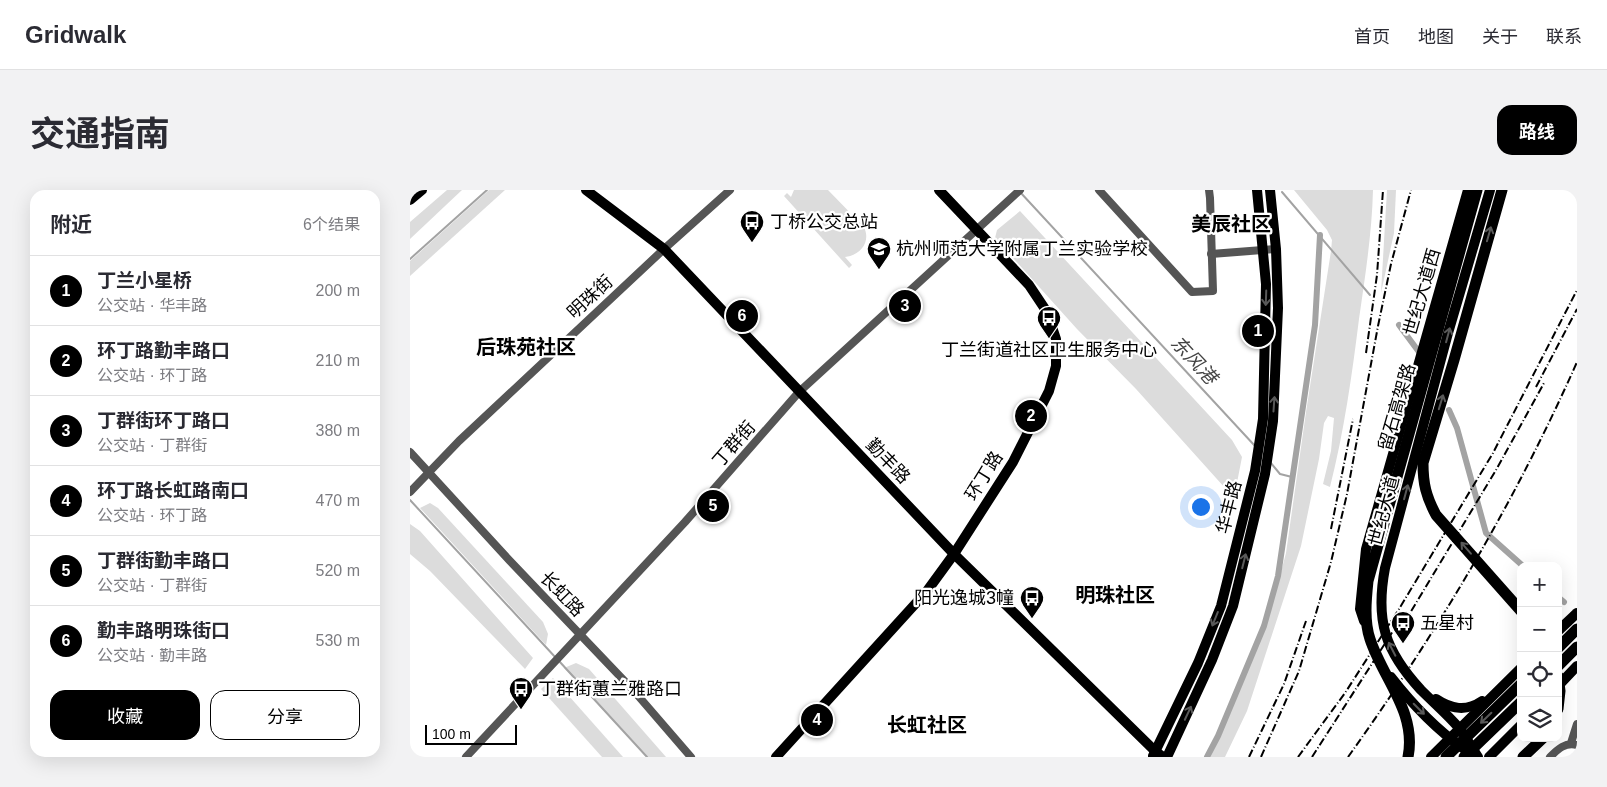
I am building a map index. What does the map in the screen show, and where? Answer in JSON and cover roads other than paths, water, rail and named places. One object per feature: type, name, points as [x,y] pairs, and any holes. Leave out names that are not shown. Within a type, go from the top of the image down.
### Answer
[{"type":"highway","name":"留石高架路","points":[[1408,757],[1410,738],[1407,720],[1392,684],[1377,658],[1369,636],[1366,599],[1368,581],[1477,190]]},
{"type":"highway","points":[[1502,190],[1423,463],[1423,479],[1427,497],[1436,515],[1517,607]]},
{"type":"highway","points":[[1562,644],[1577,629]]},
{"type":"highway","points":[[1562,662],[1577,648]]},
{"type":"highway","points":[[1446,757],[1517,688]]},
{"type":"highway","points":[[1464,757],[1517,706]]},
{"type":"highway","points":[[1523,757],[1539,742]]},
{"type":"main road","points":[[410,200],[422,190]]},
{"type":"main road","name":"勤丰路","points":[[586,190],[664,249],[954,554],[1159,756]]},
{"type":"main road","name":"环丁路","points":[[776,757],[927,591],[954,554],[1012,462],[1049,391],[1056,366],[1056,339],[1047,312],[1029,285],[939,190]]},
{"type":"main road","name":"华丰路","points":[[1257,190],[1266,284],[1263,420],[1259,439],[1260,472]]},
{"type":"main road","name":"华丰路","points":[[1159,756],[1221,606],[1260,472],[1268,452],[1273,420],[1278,308],[1276,248],[1270,190]]},
{"type":"main road","name":"世纪大道西","points":[[1369,636],[1360,609],[1366,549],[1468,190]]},
{"type":"main road","name":"世纪大道","points":[[1420,689],[1400,665],[1386,638],[1381,614],[1381,592],[1448,333],[1490,190]]},
{"type":"main road","points":[[1484,209],[1497,190]]},
{"type":"main road","points":[[1562,627],[1577,613]]},
{"type":"main road","points":[[1377,658],[1407,698],[1448,738],[1474,757]]},
{"type":"main road","points":[[1562,682],[1577,666]]},
{"type":"main road","points":[[1431,757],[1448,738],[1517,672]]},
{"type":"main road","points":[[1420,689],[1447,706],[1455,708],[1466,708],[1478,704],[1499,690]]},
{"type":"main road","points":[[1420,689],[1459,728],[1478,757]]},
{"type":"main road","points":[[1489,757],[1517,729]]},
{"type":"street","name":"明珠街","points":[[410,492],[428,472],[664,249],[730,190]]},
{"type":"street","name":"丁群街","points":[[466,757],[685,522],[800,392],[1020,190]]},
{"type":"street","points":[[1099,190],[1192,292],[1213,291],[1209,190]]},
{"type":"street","points":[[1211,254],[1276,248]]},
{"type":"street","name":"长虹路","points":[[410,452],[634,691],[691,757]]},
{"type":"street","points":[[1550,757],[1559,748],[1574,744],[1577,724]]},
{"type":"waterway","points":[[410,259],[487,190]]},
{"type":"waterway","name":"东风港","points":[[1020,192],[1255,446]]},
{"type":"waterway","points":[[1282,192],[1370,295]]},
{"type":"waterway","points":[[1207,757],[1218,736],[1264,626],[1278,576],[1315,325],[1320,235]]},
{"type":"waterway","points":[[1399,325],[1419,352]]},
{"type":"waterway","points":[[1449,410],[1457,428],[1486,533],[1519,562]]},
{"type":"waterway","name":"东风港","points":[[1270,462],[1280,474],[1292,477]]},
{"type":"waterway","points":[[410,500],[556,658]]},
{"type":"waterway","points":[[559,661],[647,757]]},
{"type":"railway","points":[[1366,353],[1377,275],[1383,190]]},
{"type":"railway","points":[[1261,757],[1299,671],[1331,562],[1347,494],[1391,264],[1411,190]]},
{"type":"railway","points":[[1298,757],[1345,693],[1399,609],[1493,453],[1577,290]]},
{"type":"railway","points":[[1536,387],[1577,309]]},
{"type":"railway","points":[[1348,757],[1413,663],[1473,565],[1528,465],[1577,362]]},
{"type":"railway","points":[[1404,623],[1496,470],[1544,383]]},
{"type":"railway","points":[[1331,529],[1353,419]]},
{"type":"railway","points":[[1312,757],[1404,614]]},
{"type":"railway","points":[[1249,757],[1284,684],[1306,621]]},
{"type":"place","name":"丁桥公交总站","points":[[752,243]]},
{"type":"place","name":"杭州师范大学附属丁兰实验学校","points":[[879,270]]},
{"type":"place","name":"丁群街环丁路口","points":[[905,306]]},
{"type":"place","name":"勤丰路明珠街口","points":[[742,316]]},
{"type":"place","name":"丁兰小星桥","points":[[1258,331]]},
{"type":"place","name":"丁兰街道社区卫生服务中心","points":[[1049,339]]},
{"type":"place","name":"环丁路勤丰路口","points":[[1031,416]]},
{"type":"place","name":"丁群街勤丰路口","points":[[713,506]]},
{"type":"place","name":"阳光逸城3幢","points":[[1032,619]]},
{"type":"place","name":"五星村","points":[[1403,644]]},
{"type":"place","name":"丁群街蕙兰雅路口","points":[[521,710]]},
{"type":"place","name":"环丁路长虹路南口","points":[[817,720]]},
{"type":"district","name":"美辰社区","points":[[1231,224]]},
{"type":"district","name":"后珠苑社区","points":[[526,347]]},
{"type":"district","name":"明珠社区","points":[[1115,595]]},
{"type":"district","name":"长虹社区","points":[[927,725]]}]
